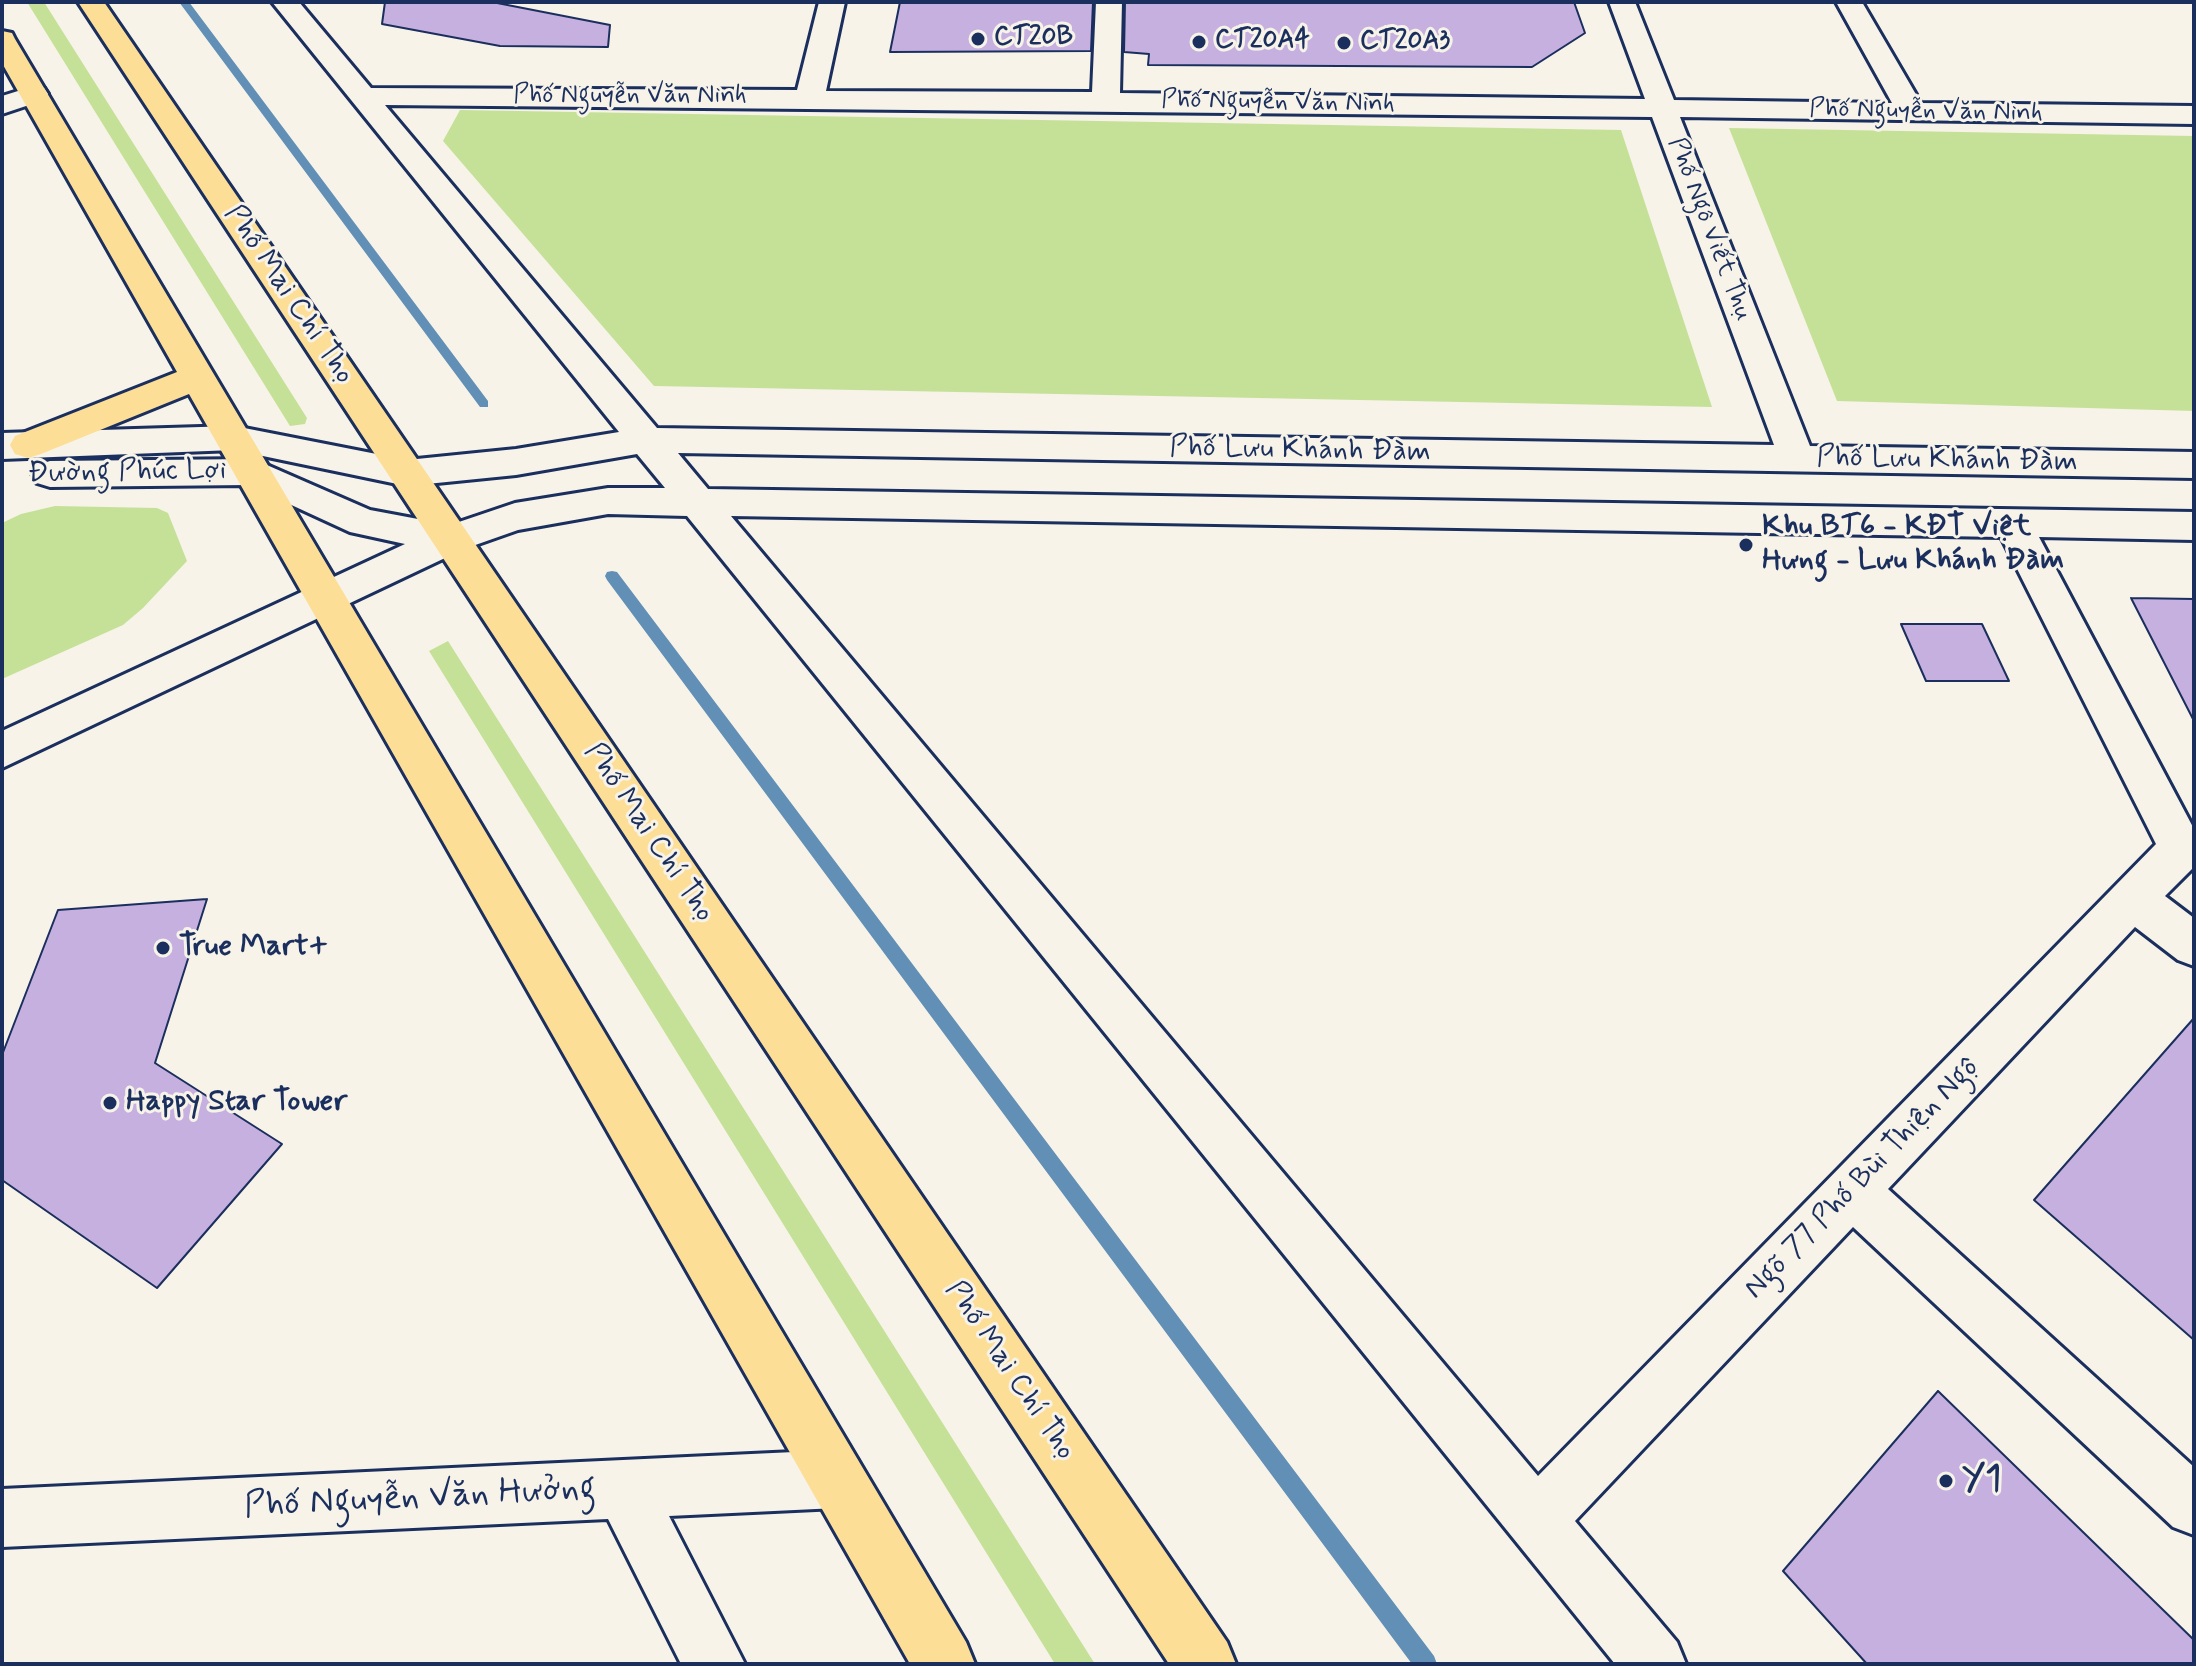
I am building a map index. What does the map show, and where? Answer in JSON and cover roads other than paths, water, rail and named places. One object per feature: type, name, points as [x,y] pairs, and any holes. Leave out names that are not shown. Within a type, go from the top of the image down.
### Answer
[{"type":"main road","name":"Phố Mai Chí Thọ","points":[[91,2],[1205,1664]]},
{"type":"main road","points":[[2,39],[18,100],[198,377],[944,1664]]},
{"type":"main road","points":[[15,446],[198,377]]},
{"type":"street","points":[[285,2],[1655,1664]]},
{"type":"street","points":[[810,97],[832,2]]},
{"type":"street","points":[[1106,101],[1109,2]]},
{"type":"street","name":"Phố Ngô Viết Thụ","points":[[1622,2],[1797,459]]},
{"type":"street","points":[[1849,2],[1912,112]]},
{"type":"street","name":"Phố Nguyễn Văn Ninh","points":[[362,96],[810,97],[2194,115]]},
{"type":"street","name":"Phố Lưu Khánh Đàm","points":[[243,455],[407,473],[516,462],[647,440],[2194,465]]},
{"type":"street","name":"Đường Phúc Lợi","points":[[15,446],[243,455]]},
{"type":"street","points":[[243,455],[363,522],[451,539]]},
{"type":"street","name":"Đường Phúc Lợi","points":[[2,475],[243,455]]},
{"type":"street","points":[[326,598],[363,522],[407,473]]},
{"type":"street","name":"Phố Lưu Khánh Đàm","points":[[2,750],[451,539],[515,517],[592,503],[694,500],[2194,526]]},
{"type":"street","points":[[2012,522],[2187,848]]},
{"type":"street","name":"Ngõ 77 Phố Bùi Thiện Ngộ","points":[[1536,1520],[2133,898],[2187,848]]},
{"type":"street","points":[[2133,898],[2194,945]]},
{"type":"street","points":[[1852,1191],[2194,1506]]},
{"type":"street","name":"Phố Nguyễn Văn Hưởng","points":[[2,1518],[837,1479]]},
{"type":"street","points":[[624,1489],[714,1664]]},
{"type":"waterway","points":[[184,2],[484,404]]},
{"type":"waterway","points":[[612,576],[1426,1664]]},
{"type":"place","name":"CT20B","points":[[978,39]]},
{"type":"place","name":"CT20A4","points":[[1199,42]]},
{"type":"place","name":"CT20A3","points":[[1344,43]]},
{"type":"place","name":"Khu BT6 - KĐT Việt Hưng - Lưu Khánh Đàm","points":[[1746,545]]},
{"type":"place","name":"True Mart+","points":[[163,948]]},
{"type":"place","name":"Happy Star Tower","points":[[110,1103]]},
{"type":"place","name":"Y1","points":[[1946,1481]]}]
